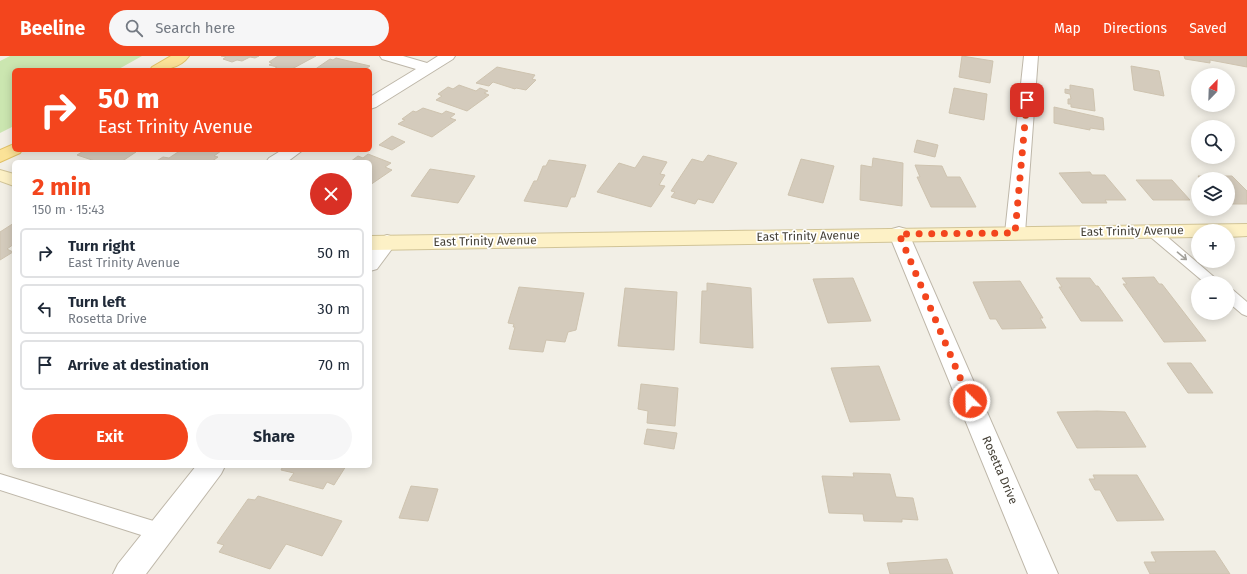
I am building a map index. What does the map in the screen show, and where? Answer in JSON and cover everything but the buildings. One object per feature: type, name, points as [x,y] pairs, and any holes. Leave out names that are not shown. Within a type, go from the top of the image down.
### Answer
[{"type":"main road","points":[[161,68],[182,56]]},
{"type":"main road","points":[[0,157],[12,150]]},
{"type":"street","points":[[387,56],[429,68]]},
{"type":"street","points":[[372,103],[448,56]]},
{"type":"street","points":[[1015,233],[1031,56]]},
{"type":"street","points":[[278,160],[291,152]]},
{"type":"street","points":[[0,175],[12,179]]},
{"type":"street","name":"East Trinity Avenue","points":[[378,243],[899,234],[1247,230]]},
{"type":"street","name":"Rosetta Drive","points":[[899,234],[1043,574]]},
{"type":"street","points":[[372,259],[378,243]]},
{"type":"street","points":[[128,574],[210,468]]},
{"type":"lane","points":[[1152,231],[1206,276]]},
{"type":"lane","points":[[1235,300],[1247,310]]},
{"type":"lane","points":[[0,482],[160,532]]},
{"type":"green space","points":[[10,56],[142,56],[121,68],[12,68],[12,127],[0,133],[0,61]]},
{"type":"route","points":[[970,401],[899,234],[1015,233],[1027,100]]}]
